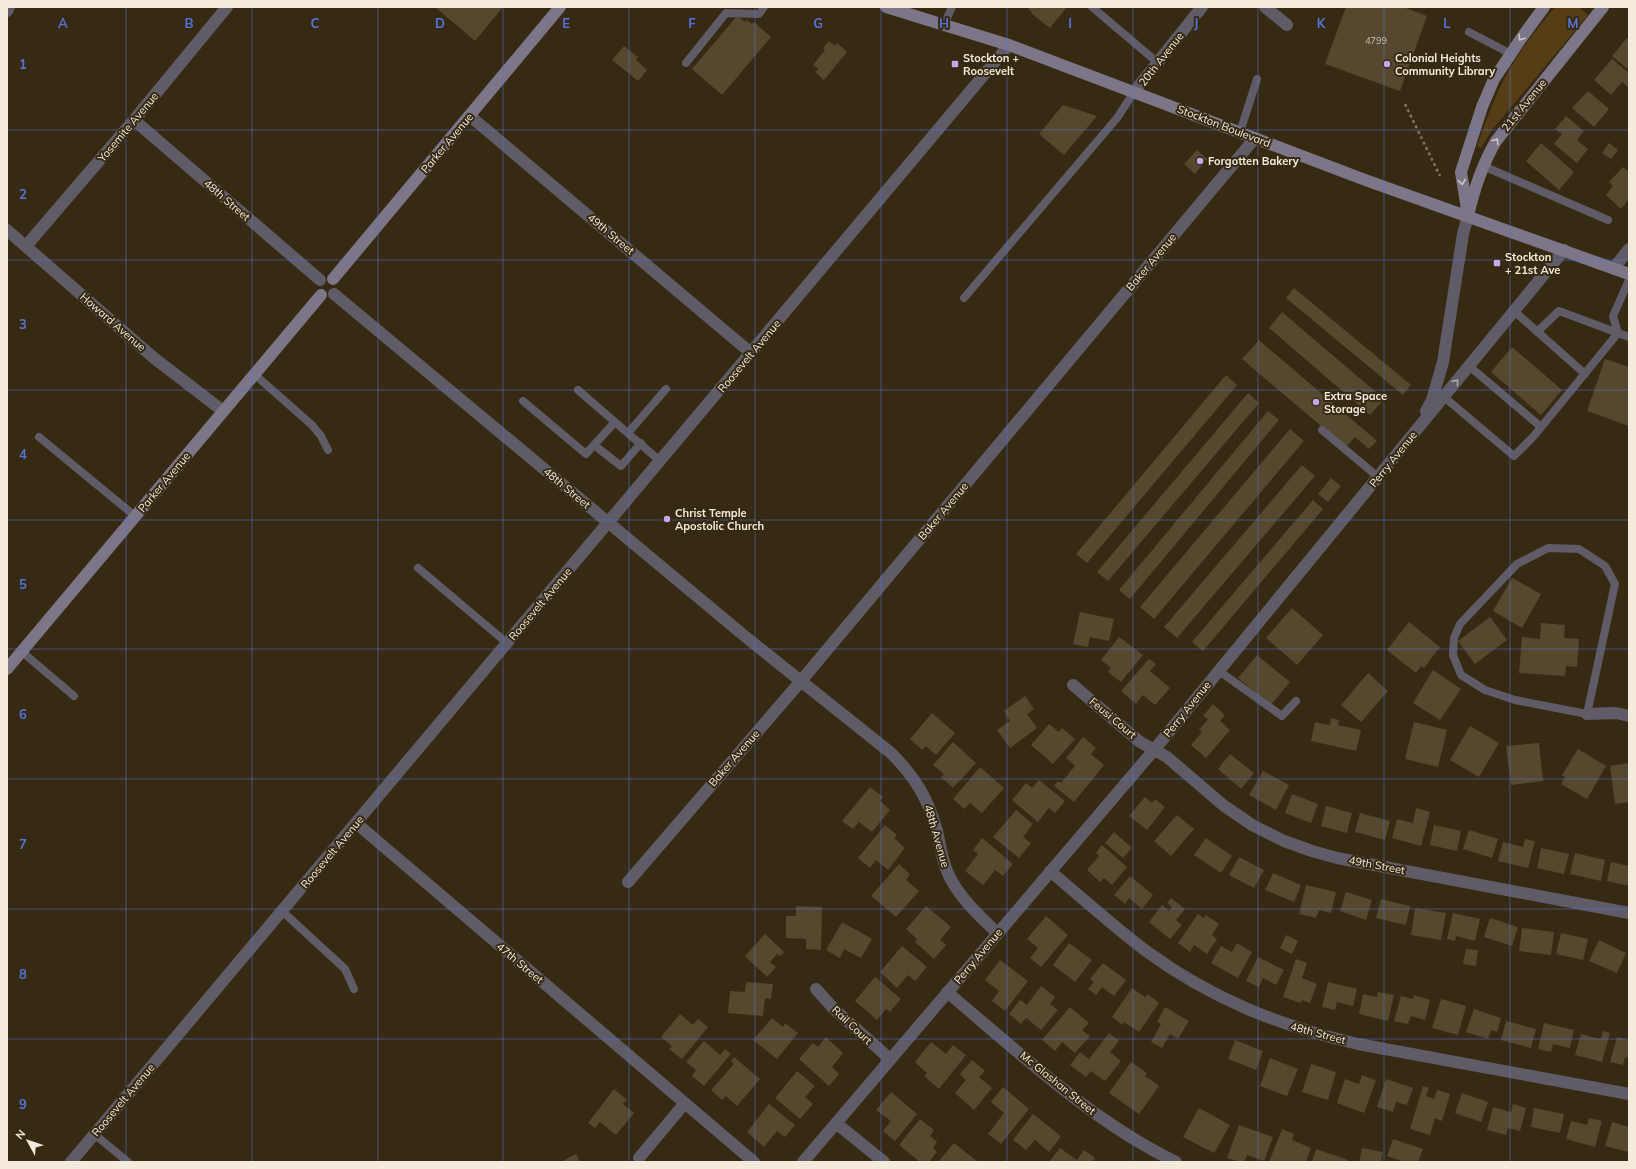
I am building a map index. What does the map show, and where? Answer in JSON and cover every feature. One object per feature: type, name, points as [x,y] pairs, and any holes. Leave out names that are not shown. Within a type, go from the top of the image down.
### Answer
[{"type":"street","points":[[7,11],[9,7]]},
{"type":"street","name":"Yosemite Avenue","points":[[26,246],[134,120],[227,7]]},
{"type":"street","name":"Parker Avenue","points":[[333,279],[560,7]]},
{"type":"street","name":"Stockton Boulevard","points":[[886,7],[1009,45],[1255,138],[1629,274]]},
{"type":"street","name":"20th Avenue","points":[[1134,92],[1202,7]]},
{"type":"street","points":[[1265,7],[1287,25]]},
{"type":"street","name":"21st Avenue","points":[[1468,216],[1461,172],[1472,134],[1488,92],[1511,54],[1544,7]]},
{"type":"street","name":"21st Avenue","points":[[1414,433],[1432,400],[1443,362],[1463,234],[1473,192],[1483,166],[1496,140],[1603,7]]},
{"type":"street","name":"Roosevelt Avenue","points":[[71,1162],[1009,45]]},
{"type":"street","name":"49th Street","points":[[470,116],[751,353]]},
{"type":"street","name":"48th Street","points":[[134,120],[320,280]]},
{"type":"street","name":"Baker Avenue","points":[[628,882],[801,681],[1255,138]]},
{"type":"street","name":"Howard Avenue","points":[[7,230],[154,358],[223,411]]},
{"type":"street","points":[[1614,268],[1629,249]]},
{"type":"street","name":"Perry Avenue","points":[[803,1162],[1154,750],[1564,250]]},
{"type":"street","points":[[325,276],[333,279],[337,285],[334,294],[328,297],[321,295],[317,289],[320,280],[325,276]]},
{"type":"street","name":"48th Street","points":[[334,294],[608,523],[801,681]]},
{"type":"street","name":"Parker Avenue","points":[[7,669],[321,295]]},
{"type":"street","name":"48th Avenue","points":[[801,681],[891,753],[906,768],[928,803],[945,868],[953,884],[965,900],[997,933]]},
{"type":"street","name":"Feusi Court","points":[[1073,685],[1140,742],[1154,750]]},
{"type":"street","points":[[1587,714],[1616,713],[1629,716]]},
{"type":"street","name":"49th Street","points":[[1154,750],[1167,758],[1223,805],[1252,825],[1284,841],[1312,851],[1337,858],[1629,913]]},
{"type":"street","name":"47th Street","points":[[356,824],[754,1162]]},
{"type":"street","name":"48th Street","points":[[1050,872],[1145,950],[1182,975],[1220,996],[1279,1022],[1322,1036],[1358,1044],[1629,1094]]},
{"type":"street","name":"Rail Court","points":[[816,989],[834,1009],[890,1059]]},
{"type":"street","name":"Mc Glashan Street","points":[[947,992],[1084,1106],[1118,1129],[1176,1162]]},
{"type":"street","points":[[639,1158],[685,1103]]},
{"type":"street","points":[[836,1123],[884,1162]]},
{"type":"lane","points":[[686,63],[726,13],[759,14],[764,7]]},
{"type":"lane","points":[[944,25],[952,7]]},
{"type":"lane","points":[[1092,7],[1157,62]]},
{"type":"lane","points":[[1469,32],[1511,54]]},
{"type":"lane","points":[[1240,132],[1257,79]]},
{"type":"lane","points":[[964,298],[1117,118],[1134,92]]},
{"type":"lane","points":[[1483,166],[1608,220]]},
{"type":"lane","points":[[1618,333],[1613,316],[1629,280]]},
{"type":"lane","points":[[1514,311],[1585,374]]},
{"type":"lane","points":[[1537,332],[1560,311],[1629,337]]},
{"type":"lane","points":[[1444,396],[1514,456],[1541,427],[1618,333]]},
{"type":"lane","points":[[1469,366],[1541,427]]},
{"type":"lane","points":[[254,374],[312,425],[321,436],[328,450]]},
{"type":"lane","points":[[628,433],[666,389]]},
{"type":"lane","points":[[578,390],[660,461]]},
{"type":"lane","points":[[523,401],[586,454],[615,422]]},
{"type":"lane","points":[[1322,430],[1378,477]]},
{"type":"lane","points":[[39,437],[134,516]]},
{"type":"lane","points":[[594,445],[621,466],[641,444]]},
{"type":"lane","points":[[1548,548],[1579,549],[1605,566],[1615,584],[1587,714],[1515,700],[1485,690],[1462,675],[1453,655],[1454,638],[1460,624],[1517,564],[1548,548]]},
{"type":"lane","points":[[418,568],[507,643]]},
{"type":"lane","points":[[21,651],[74,696]]},
{"type":"lane","points":[[1219,671],[1282,716],[1296,701]]},
{"type":"lane","points":[[282,911],[345,969],[354,989]]},
{"type":"lane","points":[[94,1134],[128,1162]]},
{"type":"path","points":[[1406,104],[1440,176]]},
{"type":"shaded area","points":[[1555,7],[1579,7],[1588,15],[1492,130],[1481,148],[1477,146],[1495,99],[1513,63],[1536,30]]},
{"type":"building","points":[[435,7],[503,7],[475,41]]},
{"type":"building","points":[[1027,7],[1067,7],[1050,28],[1031,13],[1032,12]]},
{"type":"building","points":[[1346,7],[1403,7],[1427,16],[1400,91],[1325,64]]},
{"type":"building","points":[[737,16],[745,22],[746,20],[752,24],[754,22],[771,37],[722,95],[692,69]]},
{"type":"building","points":[[1627,38],[1629,40],[1629,70],[1612,56]]},
{"type":"building","points":[[829,41],[835,46],[837,43],[847,52],[824,80],[815,72],[818,69],[813,65],[825,50],[823,48]]},
{"type":"building","points":[[624,46],[638,57],[636,60],[647,70],[638,81],[612,60]]},
{"type":"building","points":[[1612,59],[1629,73],[1629,88],[1622,82],[1611,95],[1594,80]]},
{"type":"building","points":[[1588,91],[1609,109],[1594,127],[1572,108]]},
{"type":"building","points":[[1063,105],[1097,116],[1064,155],[1039,134]]},
{"type":"building","points":[[1566,116],[1584,131],[1577,140],[1588,149],[1577,163],[1554,144],[1562,134],[1555,129]]},
{"type":"building","points":[[1541,143],[1574,172],[1559,190],[1526,161]]},
{"type":"building","points":[[1609,143],[1618,150],[1611,159],[1602,153]]},
{"type":"building","points":[[1197,150],[1207,159],[1195,174],[1184,164]]},
{"type":"building","points":[[1623,167],[1629,172],[1629,199],[1621,209],[1606,195],[1613,186],[1609,182]]},
{"type":"building","points":[[1294,288],[1411,385],[1403,395],[1286,298]]},
{"type":"building","points":[[1282,312],[1384,399],[1370,415],[1269,328]]},
{"type":"building","points":[[1259,340],[1377,441],[1369,449],[1355,437],[1346,447],[1242,359]]},
{"type":"building","points":[[1512,347],[1562,390],[1541,415],[1491,372]]},
{"type":"building","points":[[1605,359],[1629,367],[1629,426],[1587,411]]},
{"type":"building","points":[[1226,375],[1237,385],[1087,563],[1076,554]]},
{"type":"building","points":[[1248,393],[1259,403],[1108,581],[1097,572]]},
{"type":"building","points":[[1268,411],[1279,420],[1130,599],[1119,590]]},
{"type":"building","points":[[1290,429],[1304,441],[1154,619],[1140,607]]},
{"type":"building","points":[[1302,465],[1315,476],[1177,638],[1164,627]]},
{"type":"building","points":[[1331,478],[1341,486],[1328,502],[1318,494]]},
{"type":"building","points":[[1313,500],[1323,509],[1203,651],[1192,642]]},
{"type":"building","points":[[1512,578],[1541,594],[1522,628],[1493,611]]},
{"type":"building","points":[[1292,608],[1323,635],[1297,665],[1266,638]]},
{"type":"building","points":[[1080,612],[1114,619],[1109,641],[1090,637],[1088,647],[1073,644]]},
{"type":"building","points":[[1490,617],[1507,640],[1475,664],[1458,641]]},
{"type":"building","points":[[1409,622],[1440,647],[1424,668],[1421,666],[1416,673],[1387,650]]},
{"type":"building","points":[[1541,623],[1565,625],[1564,638],[1579,639],[1577,667],[1566,666],[1565,676],[1519,673],[1522,637],[1540,639]]},
{"type":"building","points":[[1119,637],[1143,655],[1121,682],[1108,672],[1111,668],[1101,660]]},
{"type":"building","points":[[1257,655],[1290,682],[1271,705],[1238,678]]},
{"type":"building","points":[[1149,659],[1156,664],[1150,671],[1170,688],[1155,705],[1143,695],[1136,704],[1121,691]]},
{"type":"building","points":[[1433,670],[1461,689],[1440,720],[1413,703]]},
{"type":"building","points":[[1368,673],[1388,691],[1361,722],[1341,705]]},
{"type":"building","points":[[1025,696],[1034,709],[1027,714],[1037,728],[1010,748],[997,730],[1010,721],[1004,711]]},
{"type":"building","points":[[1213,704],[1225,715],[1220,721],[1230,730],[1206,758],[1191,745],[1202,732],[1199,730],[1208,719],[1203,716]]},
{"type":"building","points":[[932,713],[955,733],[936,755],[926,746],[922,750],[910,739]]},
{"type":"building","points":[[1331,718],[1339,720],[1338,725],[1361,730],[1356,751],[1311,741],[1315,722],[1330,725]]},
{"type":"building","points":[[1414,722],[1447,730],[1438,767],[1405,759]]},
{"type":"building","points":[[1049,724],[1059,732],[1062,728],[1075,739],[1053,764],[1031,745]]},
{"type":"building","points":[[1470,726],[1499,743],[1479,777],[1450,760]]},
{"type":"building","points":[[1083,737],[1096,748],[1091,754],[1104,765],[1074,802],[1054,786],[1058,781],[1061,783],[1075,766],[1066,758]]},
{"type":"building","points":[[953,742],[976,763],[953,788],[941,777],[944,774],[933,765]]},
{"type":"building","points":[[1539,743],[1543,781],[1511,785],[1506,746]]},
{"type":"building","points":[[1578,749],[1606,766],[1587,799],[1561,784],[1565,777],[1562,775]]},
{"type":"building","points":[[1230,754],[1254,773],[1241,789],[1218,769]]},
{"type":"building","points":[[1629,763],[1629,802],[1615,804],[1610,766]]},
{"type":"building","points":[[980,767],[1004,788],[982,813],[970,803],[964,809],[953,799]]},
{"type":"building","points":[[1263,771],[1289,785],[1276,810],[1249,795]]},
{"type":"building","points":[[1039,780],[1065,801],[1055,813],[1049,808],[1038,822],[1012,800],[1026,783],[1032,788]]},
{"type":"building","points":[[870,787],[883,797],[880,801],[890,810],[872,832],[859,822],[853,829],[842,821]]},
{"type":"building","points":[[1292,794],[1318,804],[1311,823],[1285,813]]},
{"type":"building","points":[[1145,797],[1152,803],[1155,799],[1165,807],[1147,830],[1129,816]]},
{"type":"building","points":[[1326,806],[1352,813],[1347,833],[1321,826]]},
{"type":"building","points":[[1416,808],[1430,812],[1421,846],[1392,838],[1397,819],[1413,823]]},
{"type":"building","points":[[1016,810],[1033,824],[1023,837],[1031,843],[1019,858],[993,837]]},
{"type":"building","points":[[1360,813],[1390,821],[1385,840],[1355,832]]},
{"type":"building","points":[[1177,815],[1194,829],[1171,856],[1154,841]]},
{"type":"building","points":[[885,825],[897,835],[894,838],[905,848],[888,870],[876,860],[870,868],[858,858]]},
{"type":"building","points":[[1434,825],[1461,831],[1457,851],[1430,845]]},
{"type":"building","points":[[1469,830],[1498,839],[1492,858],[1463,849]]},
{"type":"building","points":[[1114,832],[1132,848],[1123,858],[1105,843]]},
{"type":"building","points":[[982,838],[1013,864],[1003,876],[995,870],[983,885],[965,871],[978,854],[973,850]]},
{"type":"building","points":[[1206,838],[1232,856],[1221,873],[1194,855]]},
{"type":"building","points":[[1525,839],[1535,841],[1528,868],[1498,861],[1503,842],[1523,847]]},
{"type":"building","points":[[1102,845],[1127,867],[1112,885],[1104,878],[1100,882],[1087,870],[1099,856],[1096,853]]},
{"type":"building","points":[[1541,848],[1569,854],[1564,874],[1537,868]]},
{"type":"building","points":[[1575,853],[1605,860],[1601,881],[1570,874]]},
{"type":"building","points":[[1239,857],[1264,870],[1254,888],[1229,875]]},
{"type":"building","points":[[1611,862],[1629,866],[1629,886],[1607,881]]},
{"type":"building","points":[[899,864],[910,874],[906,880],[919,891],[896,917],[871,896]]},
{"type":"building","points":[[1273,873],[1301,885],[1294,902],[1265,890]]},
{"type":"building","points":[[1130,876],[1153,895],[1142,909],[1129,898],[1125,904],[1114,895]]},
{"type":"building","points":[[1306,885],[1336,892],[1331,913],[1319,910],[1316,918],[1299,914]]},
{"type":"building","points":[[1346,892],[1372,900],[1366,920],[1340,911]]},
{"type":"building","points":[[1171,898],[1185,909],[1176,920],[1182,925],[1170,939],[1149,922],[1162,905],[1169,911],[1172,907],[1167,903]]},
{"type":"building","points":[[1381,899],[1410,906],[1406,925],[1376,918]]},
{"type":"building","points":[[796,906],[822,907],[821,950],[806,949],[806,939],[786,938],[786,916],[796,916]]},
{"type":"building","points":[[926,906],[951,927],[940,940],[946,945],[934,959],[915,942],[917,939],[906,929]]},
{"type":"building","points":[[1415,908],[1446,913],[1441,940],[1411,935]]},
{"type":"building","points":[[1453,913],[1480,919],[1475,941],[1456,936],[1455,941],[1447,939]]},
{"type":"building","points":[[1198,914],[1204,918],[1206,915],[1219,924],[1212,935],[1217,939],[1207,954],[1194,945],[1190,952],[1178,943]]},
{"type":"building","points":[[1046,916],[1068,935],[1041,967],[1030,958],[1038,948],[1027,939]]},
{"type":"building","points":[[1490,918],[1518,927],[1512,946],[1484,937]]},
{"type":"building","points":[[842,922],[872,939],[861,958],[844,949],[840,958],[826,950]]},
{"type":"building","points":[[1522,928],[1554,932],[1551,955],[1519,951]]},
{"type":"building","points":[[1561,933],[1588,939],[1583,960],[1556,954]]},
{"type":"building","points":[[765,934],[784,952],[780,956],[777,954],[770,962],[776,967],[767,977],[745,956]]},
{"type":"building","points":[[1286,935],[1298,941],[1292,954],[1280,948]]},
{"type":"building","points":[[1599,940],[1626,953],[1617,973],[1589,961]]},
{"type":"building","points":[[1069,943],[1092,960],[1075,982],[1053,965]]},
{"type":"building","points":[[1237,943],[1252,952],[1238,978],[1211,963],[1221,946],[1232,952]]},
{"type":"building","points":[[902,946],[927,967],[915,981],[908,975],[897,988],[880,972]]},
{"type":"building","points":[[1466,949],[1478,950],[1476,966],[1463,964]]},
{"type":"building","points":[[1258,957],[1284,970],[1276,985],[1263,978],[1259,987],[1246,981]]},
{"type":"building","points":[[1296,959],[1307,963],[1302,978],[1317,984],[1310,1003],[1302,1000],[1301,1003],[1283,997]]},
{"type":"building","points":[[1000,960],[1028,981],[1005,1011],[992,1001],[999,991],[985,980]]},
{"type":"building","points":[[1103,963],[1126,980],[1114,996],[1102,987],[1096,995],[1088,989],[1094,982],[1090,979]]},
{"type":"building","points":[[875,977],[901,999],[890,1012],[886,1009],[877,1020],[855,1001]]},
{"type":"building","points":[[746,982],[773,984],[771,999],[765,998],[763,1016],[728,1013],[730,991],[745,992]]},
{"type":"building","points":[[1328,982],[1357,989],[1353,1006],[1337,1002],[1335,1010],[1322,1007]]},
{"type":"building","points":[[1041,986],[1055,997],[1050,1004],[1058,1010],[1041,1030],[1026,1018],[1021,1024],[1009,1014],[1020,1000],[1027,1005]]},
{"type":"building","points":[[1132,988],[1145,997],[1148,994],[1159,1003],[1139,1032],[1124,1022],[1122,1025],[1112,1017]]},
{"type":"building","points":[[1378,992],[1394,995],[1388,1021],[1359,1014],[1363,994],[1377,997]]},
{"type":"building","points":[[1414,995],[1430,1000],[1425,1020],[1411,1016],[1408,1024],[1394,1021],[1401,996],[1413,999]]},
{"type":"building","points":[[1441,999],[1466,1006],[1458,1035],[1432,1028]]},
{"type":"building","points":[[1070,1007],[1089,1023],[1082,1030],[1090,1036],[1075,1053],[1062,1042],[1055,1051],[1042,1040]]},
{"type":"building","points":[[1165,1007],[1189,1021],[1178,1039],[1170,1034],[1162,1048],[1151,1042],[1161,1024],[1157,1022]]},
{"type":"building","points":[[1474,1009],[1501,1018],[1497,1032],[1491,1030],[1488,1039],[1466,1032]]},
{"type":"building","points":[[680,1014],[693,1025],[698,1019],[708,1027],[682,1059],[669,1049],[672,1046],[661,1037]]},
{"type":"building","points":[[772,1018],[783,1027],[785,1023],[798,1033],[777,1059],[753,1040]]},
{"type":"building","points":[[1506,1021],[1536,1029],[1531,1048],[1501,1040]]},
{"type":"building","points":[[1544,1023],[1574,1030],[1570,1048],[1553,1044],[1551,1052],[1538,1049]]},
{"type":"building","points":[[1603,1031],[1610,1033],[1602,1062],[1575,1055],[1581,1034],[1601,1039]]},
{"type":"building","points":[[1109,1033],[1119,1041],[1110,1052],[1121,1061],[1105,1081],[1091,1071],[1086,1077],[1070,1065],[1080,1052],[1089,1059]]},
{"type":"building","points":[[826,1037],[843,1053],[832,1067],[839,1074],[829,1086],[799,1059],[813,1043],[818,1047]]},
{"type":"building","points":[[1617,1037],[1629,1040],[1629,1058],[1625,1057],[1623,1065],[1610,1062]]},
{"type":"building","points":[[1235,1040],[1263,1051],[1256,1070],[1228,1059]]},
{"type":"building","points":[[704,1041],[720,1055],[725,1049],[731,1054],[704,1086],[692,1076],[696,1070],[686,1062]]},
{"type":"building","points":[[931,1042],[946,1054],[953,1045],[966,1055],[939,1089],[924,1076],[927,1073],[915,1062]]},
{"type":"building","points":[[734,1057],[760,1079],[737,1106],[726,1096],[722,1100],[711,1090],[734,1064],[731,1061]]},
{"type":"building","points":[[1270,1058],[1298,1069],[1287,1096],[1260,1086]]},
{"type":"building","points":[[972,1060],[985,1071],[979,1077],[992,1088],[974,1110],[955,1093],[966,1080],[960,1074]]},
{"type":"building","points":[[1131,1062],[1147,1073],[1145,1076],[1159,1086],[1139,1114],[1109,1093]]},
{"type":"building","points":[[1311,1064],[1336,1072],[1328,1100],[1302,1092]]},
{"type":"building","points":[[797,1071],[815,1086],[805,1097],[813,1104],[800,1119],[775,1098]]},
{"type":"building","points":[[1362,1075],[1376,1080],[1364,1113],[1337,1103],[1345,1079],[1359,1084]]},
{"type":"building","points":[[1386,1079],[1413,1088],[1407,1105],[1396,1102],[1393,1112],[1377,1107]]},
{"type":"building","points":[[1423,1086],[1429,1088],[1426,1096],[1434,1099],[1437,1090],[1450,1094],[1442,1121],[1435,1118],[1430,1135],[1410,1129]]},
{"type":"building","points":[[1003,1087],[1029,1109],[1001,1144],[988,1134],[1004,1113],[991,1102]]},
{"type":"building","points":[[614,1089],[627,1100],[623,1104],[634,1113],[616,1135],[600,1122],[595,1128],[588,1123]]},
{"type":"building","points":[[891,1092],[917,1114],[895,1141],[883,1131],[891,1121],[876,1110]]},
{"type":"building","points":[[1462,1093],[1488,1102],[1481,1122],[1455,1113]]},
{"type":"building","points":[[769,1104],[795,1125],[785,1137],[777,1131],[764,1147],[747,1132]]},
{"type":"building","points":[[1513,1104],[1526,1108],[1520,1131],[1508,1128],[1506,1135],[1487,1130],[1493,1107],[1511,1112]]},
{"type":"building","points":[[1199,1108],[1230,1125],[1214,1153],[1183,1137]]},
{"type":"building","points":[[1534,1108],[1564,1114],[1560,1133],[1531,1127]]},
{"type":"building","points":[[1033,1114],[1061,1136],[1049,1152],[1035,1140],[1026,1150],[1013,1140]]},
{"type":"building","points":[[1589,1118],[1602,1121],[1595,1147],[1566,1139],[1571,1121],[1587,1125]]},
{"type":"building","points":[[920,1119],[934,1130],[930,1136],[937,1142],[933,1148],[937,1152],[929,1162],[920,1162],[899,1145]]},
{"type":"building","points":[[1612,1122],[1629,1127],[1629,1152],[1605,1146]]},
{"type":"building","points":[[1239,1125],[1273,1137],[1264,1161],[1247,1155],[1244,1162],[1227,1158]]},
{"type":"building","points":[[1282,1129],[1294,1134],[1292,1140],[1311,1148],[1306,1162],[1269,1162]]},
{"type":"building","points":[[1393,1139],[1423,1149],[1418,1162],[1405,1162],[1387,1156]]},
{"type":"building","points":[[954,1143],[978,1162],[938,1162]]},
{"type":"building","points":[[1060,1148],[1077,1160],[1084,1150],[1095,1158],[1092,1162],[1049,1162]]},
{"type":"building","points":[[1362,1148],[1383,1152],[1381,1162],[1359,1162]]},
{"type":"building","points":[[1316,1149],[1348,1160],[1348,1162],[1312,1162]]},
{"type":"building","points":[[576,1154],[580,1162],[561,1162]]},
{"type":"place","name":"Stockton + Roosevelt","points":[[955,64]]},
{"type":"place","name":"Colonial Heights Community Library","points":[[1387,64]]},
{"type":"place","name":"Forgotten Bakery","points":[[1200,161]]},
{"type":"place","name":"Stockton + 21st Ave","points":[[1497,263]]},
{"type":"place","name":"Extra Space Storage","points":[[1316,402]]},
{"type":"place","name":"Christ Temple Apostolic Church","points":[[667,519]]}]
